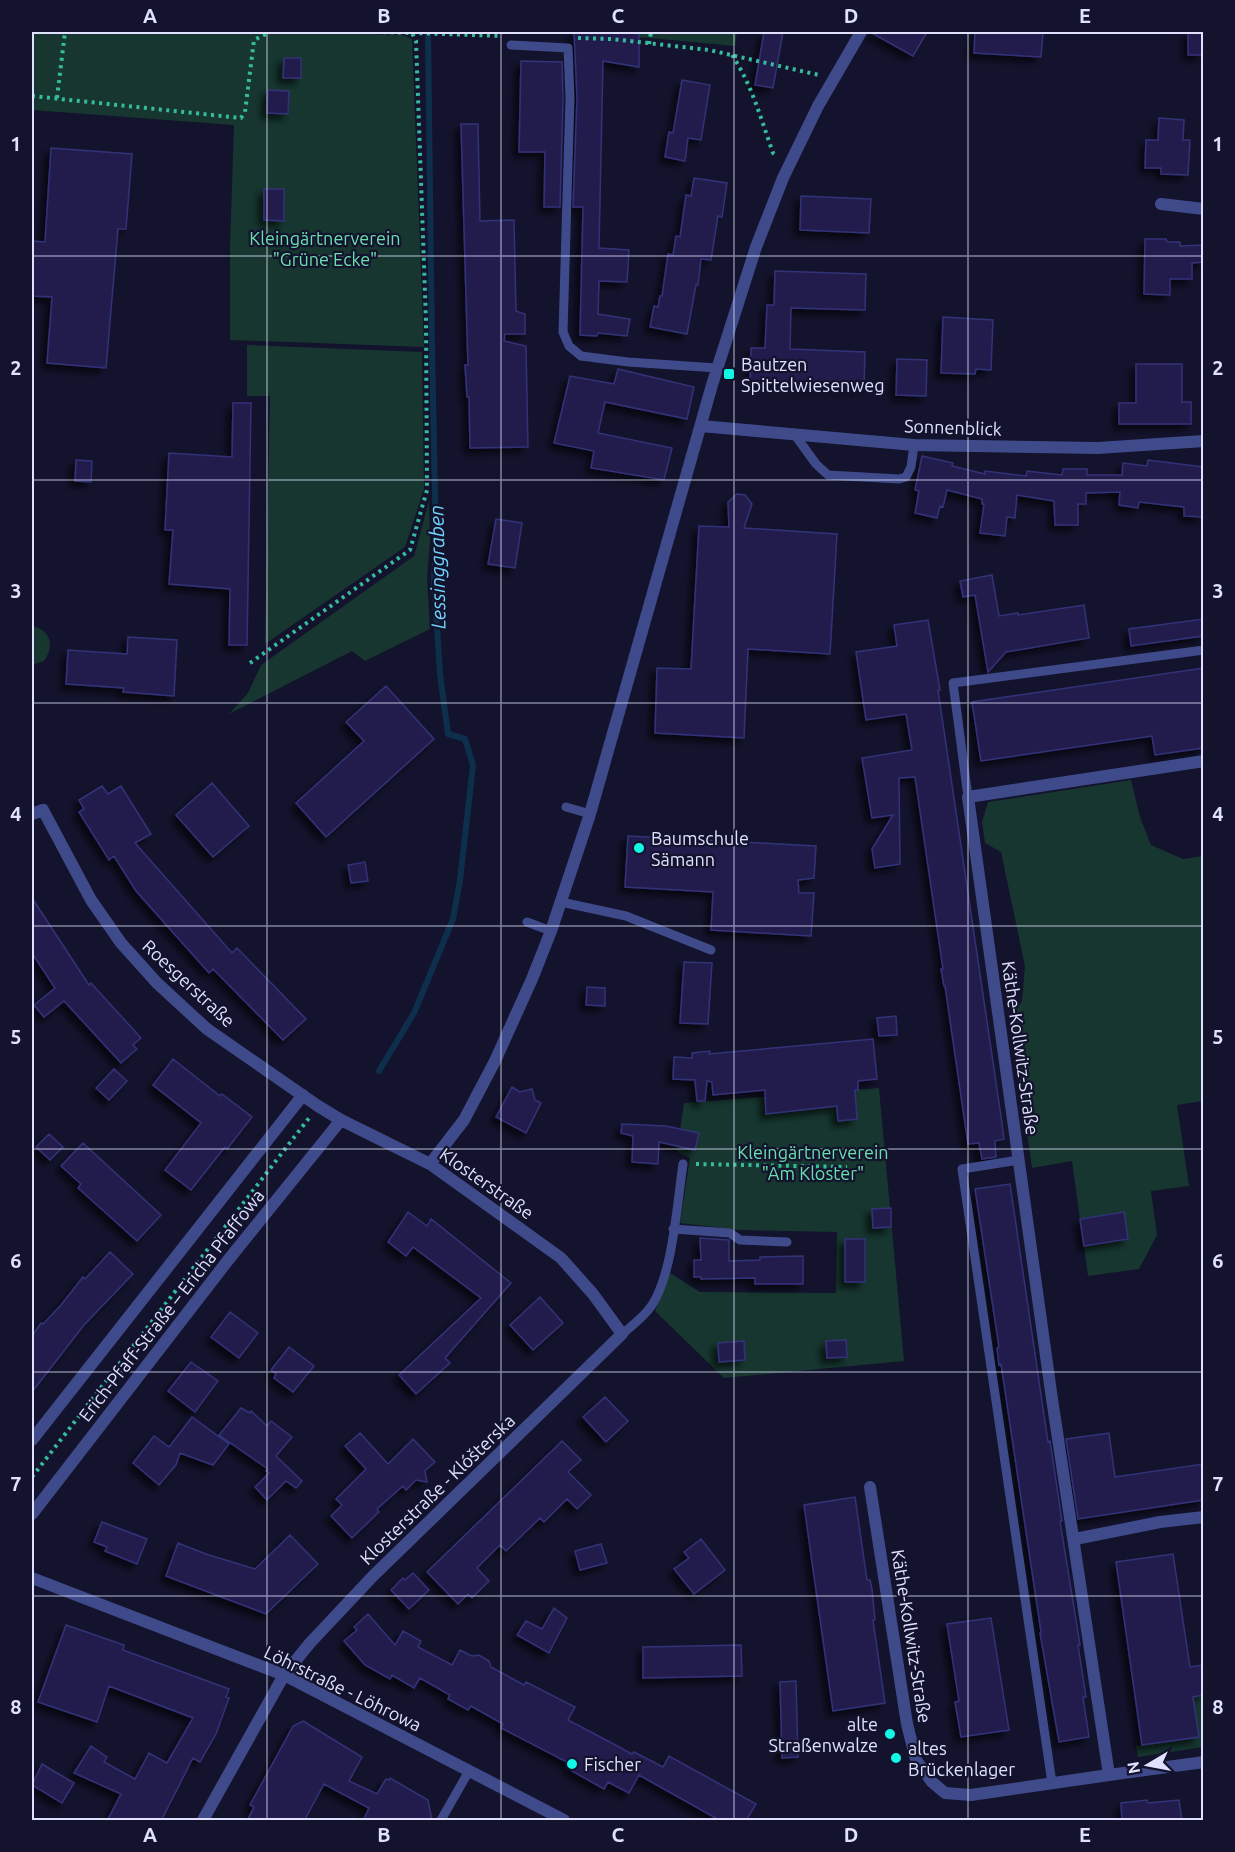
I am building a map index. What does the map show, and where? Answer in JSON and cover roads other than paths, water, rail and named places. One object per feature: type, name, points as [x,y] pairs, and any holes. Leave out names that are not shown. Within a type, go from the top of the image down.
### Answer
[{"type":"street","points":[[430,1164],[465,1120],[532,979],[561,902],[590,814],[717,368],[756,247],[789,166],[818,106],[861,32]]},
{"type":"street","points":[[1161,204],[1203,209]]},
{"type":"street","name":"Sonnenblick","points":[[701,426],[914,445],[1098,448],[1203,441]]},
{"type":"street","points":[[968,797],[1203,761]]},
{"type":"street","name":"Käthe-Kollwitz-Straße","points":[[968,797],[1052,1399],[1109,1775]]},
{"type":"street","name":"Roesgerstraße","points":[[37,812],[91,900],[121,943],[157,983],[207,1029],[303,1095]]},
{"type":"street","name":"Klosterstraße","points":[[303,1095],[342,1120],[430,1164],[561,1258],[593,1294],[622,1334]]},
{"type":"street","name":"Erich-Pfaff-Straße – Ericha Pfaffowa","points":[[32,1440],[303,1095]]},
{"type":"street","name":"Erich-Pfaff-Straße – Ericha Pfaffowa","points":[[32,1514],[229,1259],[342,1120]]},
{"type":"street","name":"Klosterstraße - Klóšterska","points":[[203,1821],[284,1675],[310,1643],[373,1576],[622,1334]]},
{"type":"street","name":"Käthe-Kollwitz-Straße","points":[[870,1487],[907,1724],[916,1760],[932,1782],[945,1793],[971,1795],[1203,1762]]},
{"type":"street","points":[[1075,1539],[1160,1522],[1203,1517]]},
{"type":"street","name":"Löhrstraße - Löhrowa","points":[[32,1578],[284,1675],[564,1821]]},
{"type":"lane","points":[[511,45],[568,48],[570,98],[563,332],[569,346],[580,356],[717,368]]},
{"type":"lane","points":[[795,435],[816,465],[828,475],[906,477],[911,467],[914,445]]},
{"type":"lane","points":[[968,797],[953,683],[1203,650]]},
{"type":"lane","points":[[566,807],[590,814]]},
{"type":"lane","points":[[561,902],[626,916],[711,951]]},
{"type":"lane","points":[[527,921],[550,931]]},
{"type":"lane","points":[[1019,1160],[962,1168],[1052,1783]]},
{"type":"lane","points":[[622,1334],[641,1319],[653,1303],[667,1268],[683,1164]]},
{"type":"lane","points":[[673,1229],[730,1233],[740,1240],[787,1242]]},
{"type":"lane","points":[[441,1821],[469,1771]]},
{"type":"waterway","name":"Lessinggraben","points":[[379,1071],[414,1013],[453,919],[460,880],[473,765],[465,739],[448,734],[440,674],[434,581],[436,542],[428,32]]},
{"type":"place","name":"Bautzen Spittelwiesenweg","points":[[729,374]]},
{"type":"place","name":"Baumschule Sämann","points":[[639,848]]},
{"type":"place","name":"alte Straßenwalze","points":[[890,1734]]},
{"type":"place","name":"altes Brückenlager","points":[[896,1758]]},
{"type":"place","name":"Fischer","points":[[572,1764]]},
{"type":"park label","name":"Kleingärtnerverein \"Grüne Ecke\"","points":[[325,248]]},
{"type":"park label","name":"Kleingärtnerverein \"Am Kloster\"","points":[[813,1162]]}]
